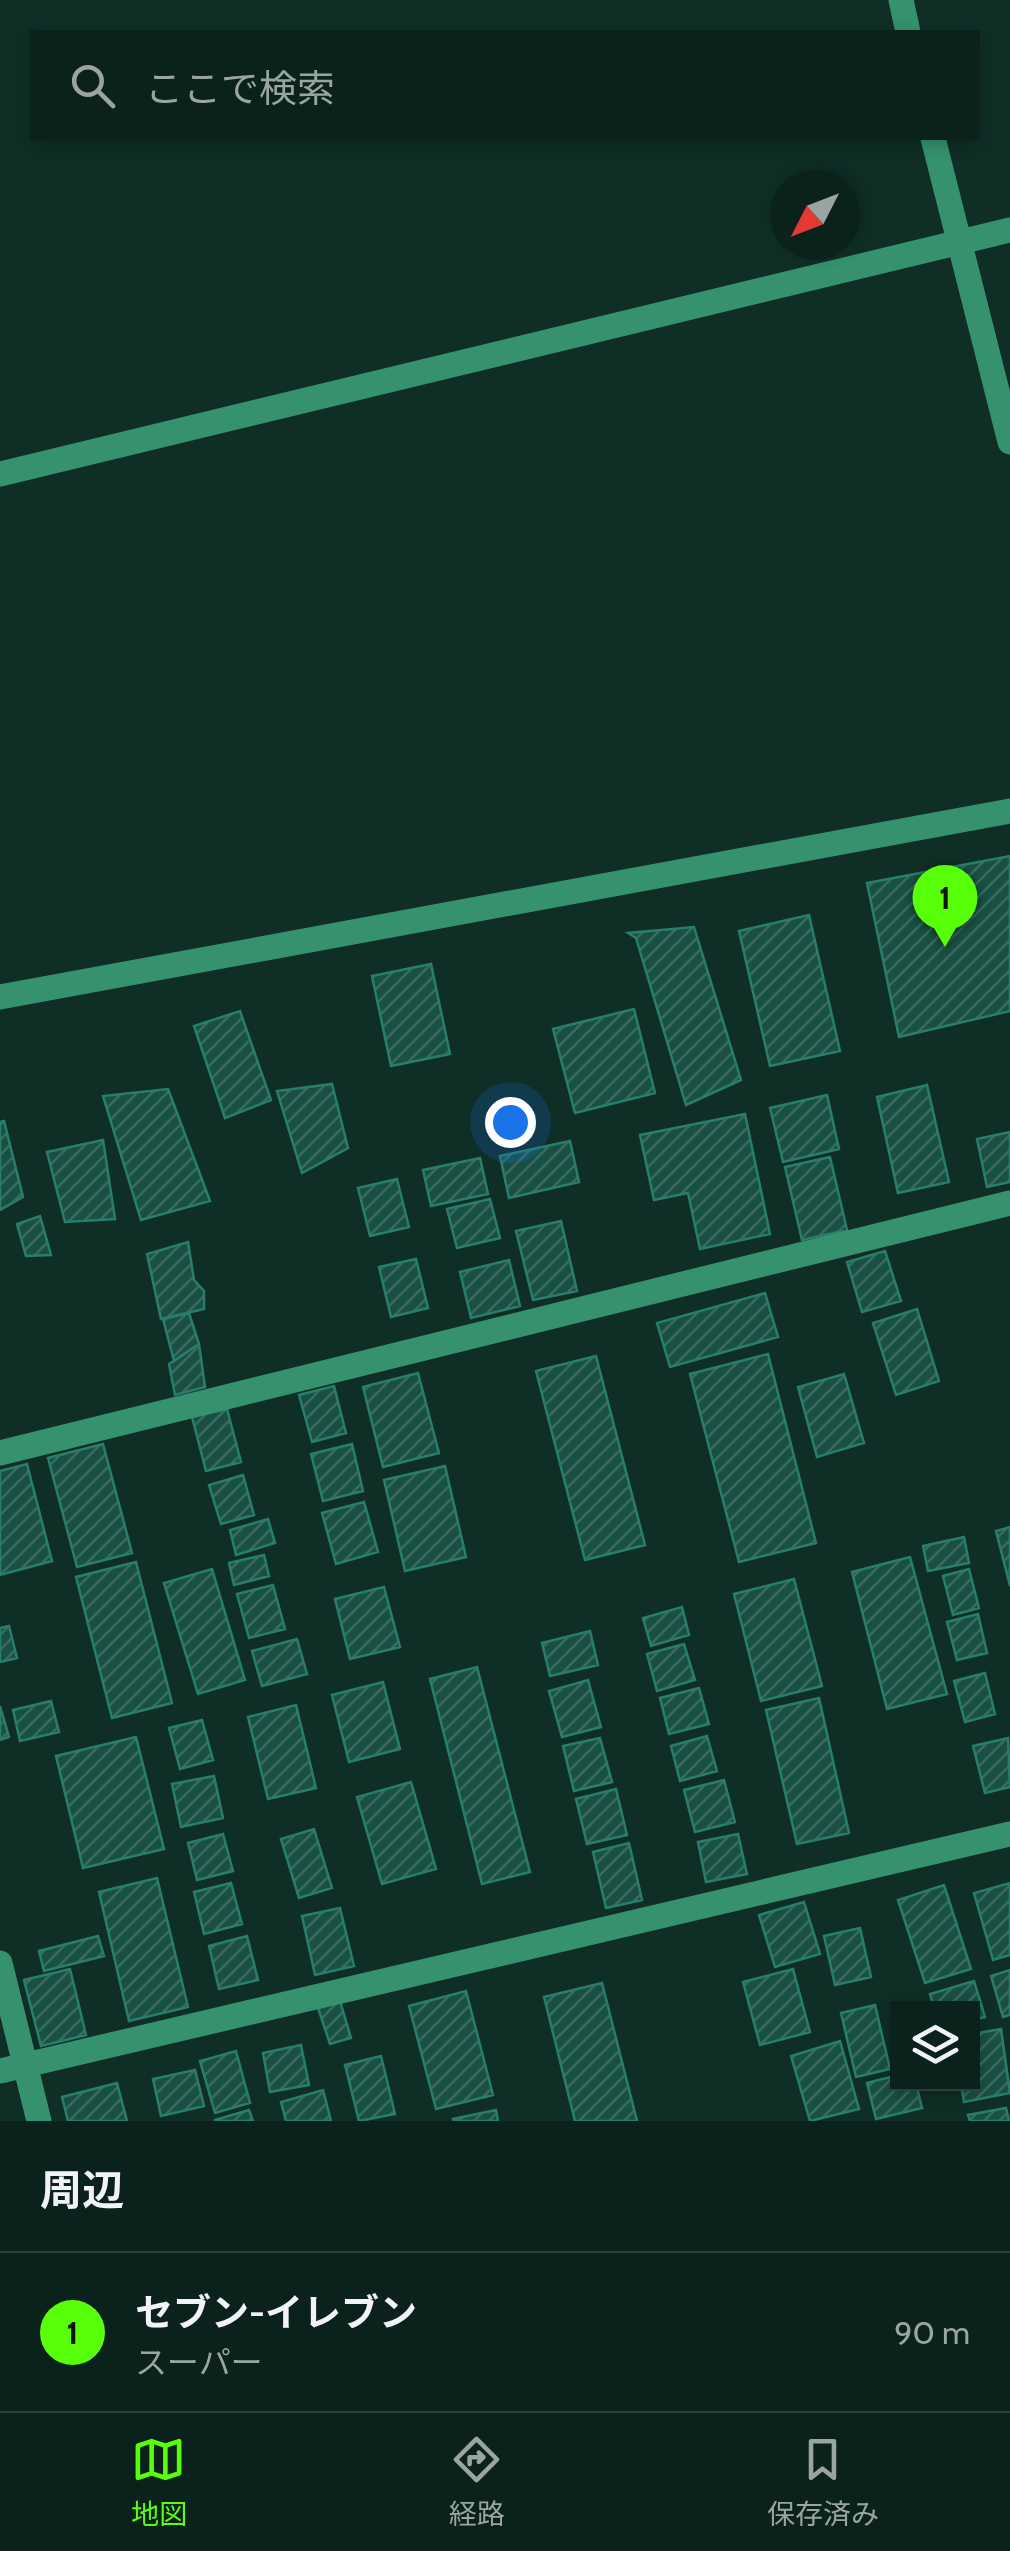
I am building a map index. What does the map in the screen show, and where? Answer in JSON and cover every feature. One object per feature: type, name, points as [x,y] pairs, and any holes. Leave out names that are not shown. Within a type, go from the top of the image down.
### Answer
[{"type":"street","points":[[901,0],[908,30]]},
{"type":"street","points":[[933,140],[1010,442]]},
{"type":"street","points":[[0,474],[1010,230]]},
{"type":"street","points":[[0,997],[1010,811]]},
{"type":"street","points":[[0,1454],[1010,1204]]},
{"type":"street","points":[[12,2068],[1010,1834]]},
{"type":"street","points":[[0,1964],[12,2068],[39,2121]]},
{"type":"building","points":[[1010,856],[1010,1011],[899,1037],[867,883]]},
{"type":"building","points":[[809,915],[840,1051],[770,1066],[739,931]]},
{"type":"building","points":[[694,927],[741,1080],[686,1105],[636,938],[628,933]]},
{"type":"building","points":[[431,964],[450,1054],[391,1066],[372,976]]},
{"type":"building","points":[[634,1009],[655,1093],[575,1113],[553,1029]]},
{"type":"building","points":[[240,1011],[271,1100],[225,1118],[194,1026]]},
{"type":"building","points":[[332,1084],[348,1148],[302,1173],[277,1091]]},
{"type":"building","points":[[927,1085],[949,1182],[898,1193],[877,1097]]},
{"type":"building","points":[[168,1089],[210,1201],[141,1220],[103,1096]]},
{"type":"building","points":[[827,1095],[839,1149],[783,1162],[770,1108]]},
{"type":"building","points":[[745,1114],[770,1234],[700,1249],[688,1193],[654,1200],[640,1135]]},
{"type":"building","points":[[4,1121],[23,1197],[0,1210],[0,1122]]},
{"type":"building","points":[[1010,1132],[1010,1182],[987,1187],[977,1139]]},
{"type":"building","points":[[103,1140],[115,1219],[65,1222],[47,1152]]},
{"type":"building","points":[[570,1141],[579,1182],[509,1198],[500,1156]]},
{"type":"building","points":[[830,1157],[847,1230],[802,1240],[785,1167]]},
{"type":"building","points":[[480,1158],[488,1194],[431,1206],[423,1170]]},
{"type":"building","points":[[397,1179],[409,1227],[370,1236],[358,1188]]},
{"type":"building","points":[[490,1199],[500,1238],[457,1248],[447,1209]]},
{"type":"building","points":[[40,1216],[51,1255],[26,1256],[17,1224]]},
{"type":"building","points":[[561,1221],[577,1291],[533,1300],[516,1231]]},
{"type":"building","points":[[188,1242],[194,1280],[204,1291],[204,1309],[161,1319],[147,1254]]},
{"type":"building","points":[[885,1251],[901,1301],[862,1312],[847,1262]]},
{"type":"building","points":[[416,1259],[428,1308],[391,1317],[379,1267]]},
{"type":"building","points":[[509,1260],[520,1306],[471,1318],[460,1272]]},
{"type":"building","points":[[765,1293],[778,1337],[670,1367],[657,1323]]},
{"type":"building","points":[[917,1309],[939,1381],[896,1395],[873,1323]]},
{"type":"building","points":[[189,1313],[199,1344],[174,1361],[163,1319]]},
{"type":"building","points":[[199,1344],[205,1387],[175,1395],[169,1364]]},
{"type":"building","points":[[768,1354],[816,1543],[739,1562],[690,1374]]},
{"type":"building","points":[[596,1356],[645,1545],[585,1560],[536,1371]]},
{"type":"building","points":[[418,1373],[439,1453],[383,1467],[363,1387]]},
{"type":"building","points":[[844,1374],[864,1443],[817,1457],[798,1387]]},
{"type":"building","points":[[334,1386],[346,1433],[312,1442],[299,1395]]},
{"type":"building","points":[[227,1409],[241,1462],[206,1471],[192,1417]]},
{"type":"building","points":[[103,1444],[132,1553],[77,1567],[48,1458]]},
{"type":"building","points":[[352,1444],[363,1491],[323,1501],[311,1454]]},
{"type":"building","points":[[27,1464],[52,1561],[0,1575],[0,1471]]},
{"type":"building","points":[[445,1466],[466,1557],[405,1571],[384,1480]]},
{"type":"building","points":[[243,1475],[254,1515],[221,1524],[209,1485]]},
{"type":"building","points":[[364,1502],[378,1552],[336,1564],[322,1513]]},
{"type":"building","points":[[268,1519],[275,1543],[236,1555],[230,1530]]},
{"type":"building","points":[[1010,1527],[1010,1586],[996,1531]]},
{"type":"building","points":[[964,1537],[969,1563],[928,1571],[923,1546]]},
{"type":"building","points":[[264,1555],[269,1576],[234,1585],[229,1563]]},
{"type":"building","points":[[910,1557],[947,1694],[887,1709],[852,1572]]},
{"type":"building","points":[[136,1562],[172,1703],[112,1718],[76,1577]]},
{"type":"building","points":[[212,1569],[245,1680],[198,1694],[164,1583]]},
{"type":"building","points":[[969,1569],[979,1608],[953,1615],[943,1576]]},
{"type":"building","points":[[794,1579],[822,1686],[761,1701],[734,1594]]},
{"type":"building","points":[[273,1585],[285,1629],[249,1638],[237,1594]]},
{"type":"building","points":[[384,1587],[400,1647],[350,1659],[335,1599]]},
{"type":"building","points":[[682,1607],[689,1635],[651,1646],[643,1618]]},
{"type":"building","points":[[978,1614],[987,1653],[957,1660],[947,1622]]},
{"type":"building","points":[[9,1626],[17,1658],[0,1662],[0,1628]]},
{"type":"building","points":[[590,1631],[598,1665],[550,1676],[542,1643]]},
{"type":"building","points":[[297,1639],[307,1674],[262,1686],[252,1651]]},
{"type":"building","points":[[684,1644],[695,1680],[657,1691],[647,1654]]},
{"type":"building","points":[[477,1667],[530,1872],[482,1884],[430,1679]]},
{"type":"building","points":[[985,1673],[995,1714],[965,1722],[954,1681]]},
{"type":"building","points":[[588,1680],[601,1727],[562,1737],[549,1691]]},
{"type":"building","points":[[383,1682],[400,1749],[349,1762],[332,1695]]},
{"type":"building","points":[[699,1688],[709,1724],[669,1734],[660,1698]]},
{"type":"building","points":[[819,1698],[849,1833],[797,1844],[766,1710]]},
{"type":"building","points":[[51,1701],[59,1732],[20,1741],[13,1710]]},
{"type":"building","points":[[296,1705],[316,1788],[268,1799],[248,1717]]},
{"type":"building","points":[[0,1706],[9,1737],[0,1740]]},
{"type":"building","points":[[202,1720],[213,1760],[180,1769],[169,1728]]},
{"type":"building","points":[[707,1736],[717,1771],[680,1781],[671,1746]]},
{"type":"building","points":[[136,1737],[164,1849],[83,1868],[56,1756]]},
{"type":"building","points":[[600,1738],[612,1782],[574,1791],[563,1746]]},
{"type":"building","points":[[1008,1738],[1010,1787],[985,1793],[973,1746]]},
{"type":"building","points":[[214,1776],[223,1818],[181,1827],[172,1784]]},
{"type":"building","points":[[724,1780],[735,1822],[695,1832],[684,1790]]},
{"type":"building","points":[[411,1782],[436,1869],[382,1884],[357,1797]]},
{"type":"building","points":[[616,1789],[627,1835],[587,1844],[576,1799]]},
{"type":"building","points":[[314,1829],[332,1888],[299,1898],[281,1839]]},
{"type":"building","points":[[223,1834],[233,1871],[197,1880],[188,1843]]},
{"type":"building","points":[[738,1834],[747,1874],[706,1882],[698,1842]]},
{"type":"building","points":[[629,1843],[642,1900],[606,1908],[593,1852]]},
{"type":"building","points":[[157,1878],[188,2007],[129,2021],[99,1892]]},
{"type":"building","points":[[231,1883],[242,1924],[204,1934],[194,1892]]},
{"type":"building","points":[[1010,1883],[1010,1955],[993,1960],[974,1893]]},
{"type":"building","points":[[944,1885],[971,1969],[925,1983],[898,1900]]},
{"type":"building","points":[[804,1902],[820,1954],[775,1967],[759,1915]]},
{"type":"building","points":[[340,1908],[354,1966],[315,1975],[302,1916]]},
{"type":"building","points":[[860,1928],[871,1977],[835,1985],[824,1936]]},
{"type":"building","points":[[98,1936],[104,1956],[44,1971],[39,1951]]},
{"type":"building","points":[[247,1936],[258,1980],[219,1989],[209,1946]]},
{"type":"building","points":[[70,1969],[86,2035],[41,2046],[24,1980]]},
{"type":"building","points":[[793,1969],[810,2032],[760,2045],[743,1982]]},
{"type":"building","points":[[1010,1970],[1010,2015],[1003,2017],[991,1976]]},
{"type":"building","points":[[974,1981],[985,2017],[980,2018],[980,2001],[932,2001],[930,1994]]},
{"type":"building","points":[[602,1983],[637,2121],[575,2121],[544,1997]]},
{"type":"building","points":[[466,1991],[493,2095],[436,2109],[409,2006]]},
{"type":"building","points":[[340,2001],[351,2038],[330,2044],[318,2008]]},
{"type":"building","points":[[875,2005],[890,2069],[856,2077],[841,2013]]},
{"type":"building","points":[[1001,2029],[1010,2093],[964,2102],[962,2091],[980,2091],[980,2033]]},
{"type":"building","points":[[840,2041],[859,2109],[810,2121],[791,2056]]},
{"type":"building","points":[[301,2045],[309,2085],[270,2092],[263,2053]]},
{"type":"building","points":[[236,2051],[250,2103],[215,2113],[200,2061]]},
{"type":"building","points":[[381,2056],[395,2114],[359,2121],[345,2065]]},
{"type":"building","points":[[195,2070],[204,2106],[161,2116],[153,2079]]},
{"type":"building","points":[[890,2077],[890,2091],[918,2091],[922,2108],[876,2119],[867,2083]]},
{"type":"building","points":[[117,2083],[127,2121],[68,2121],[62,2097]]},
{"type":"building","points":[[323,2090],[331,2121],[286,2121],[281,2102]]},
{"type":"building","points":[[1006,2108],[1009,2121],[970,2121],[968,2115]]},
{"type":"building","points":[[249,2110],[253,2121],[215,2121],[215,2120]]},
{"type":"building","points":[[496,2110],[498,2121],[453,2119]]},
{"type":"place","name":"セブン-イレブン","points":[[945,947]]}]
